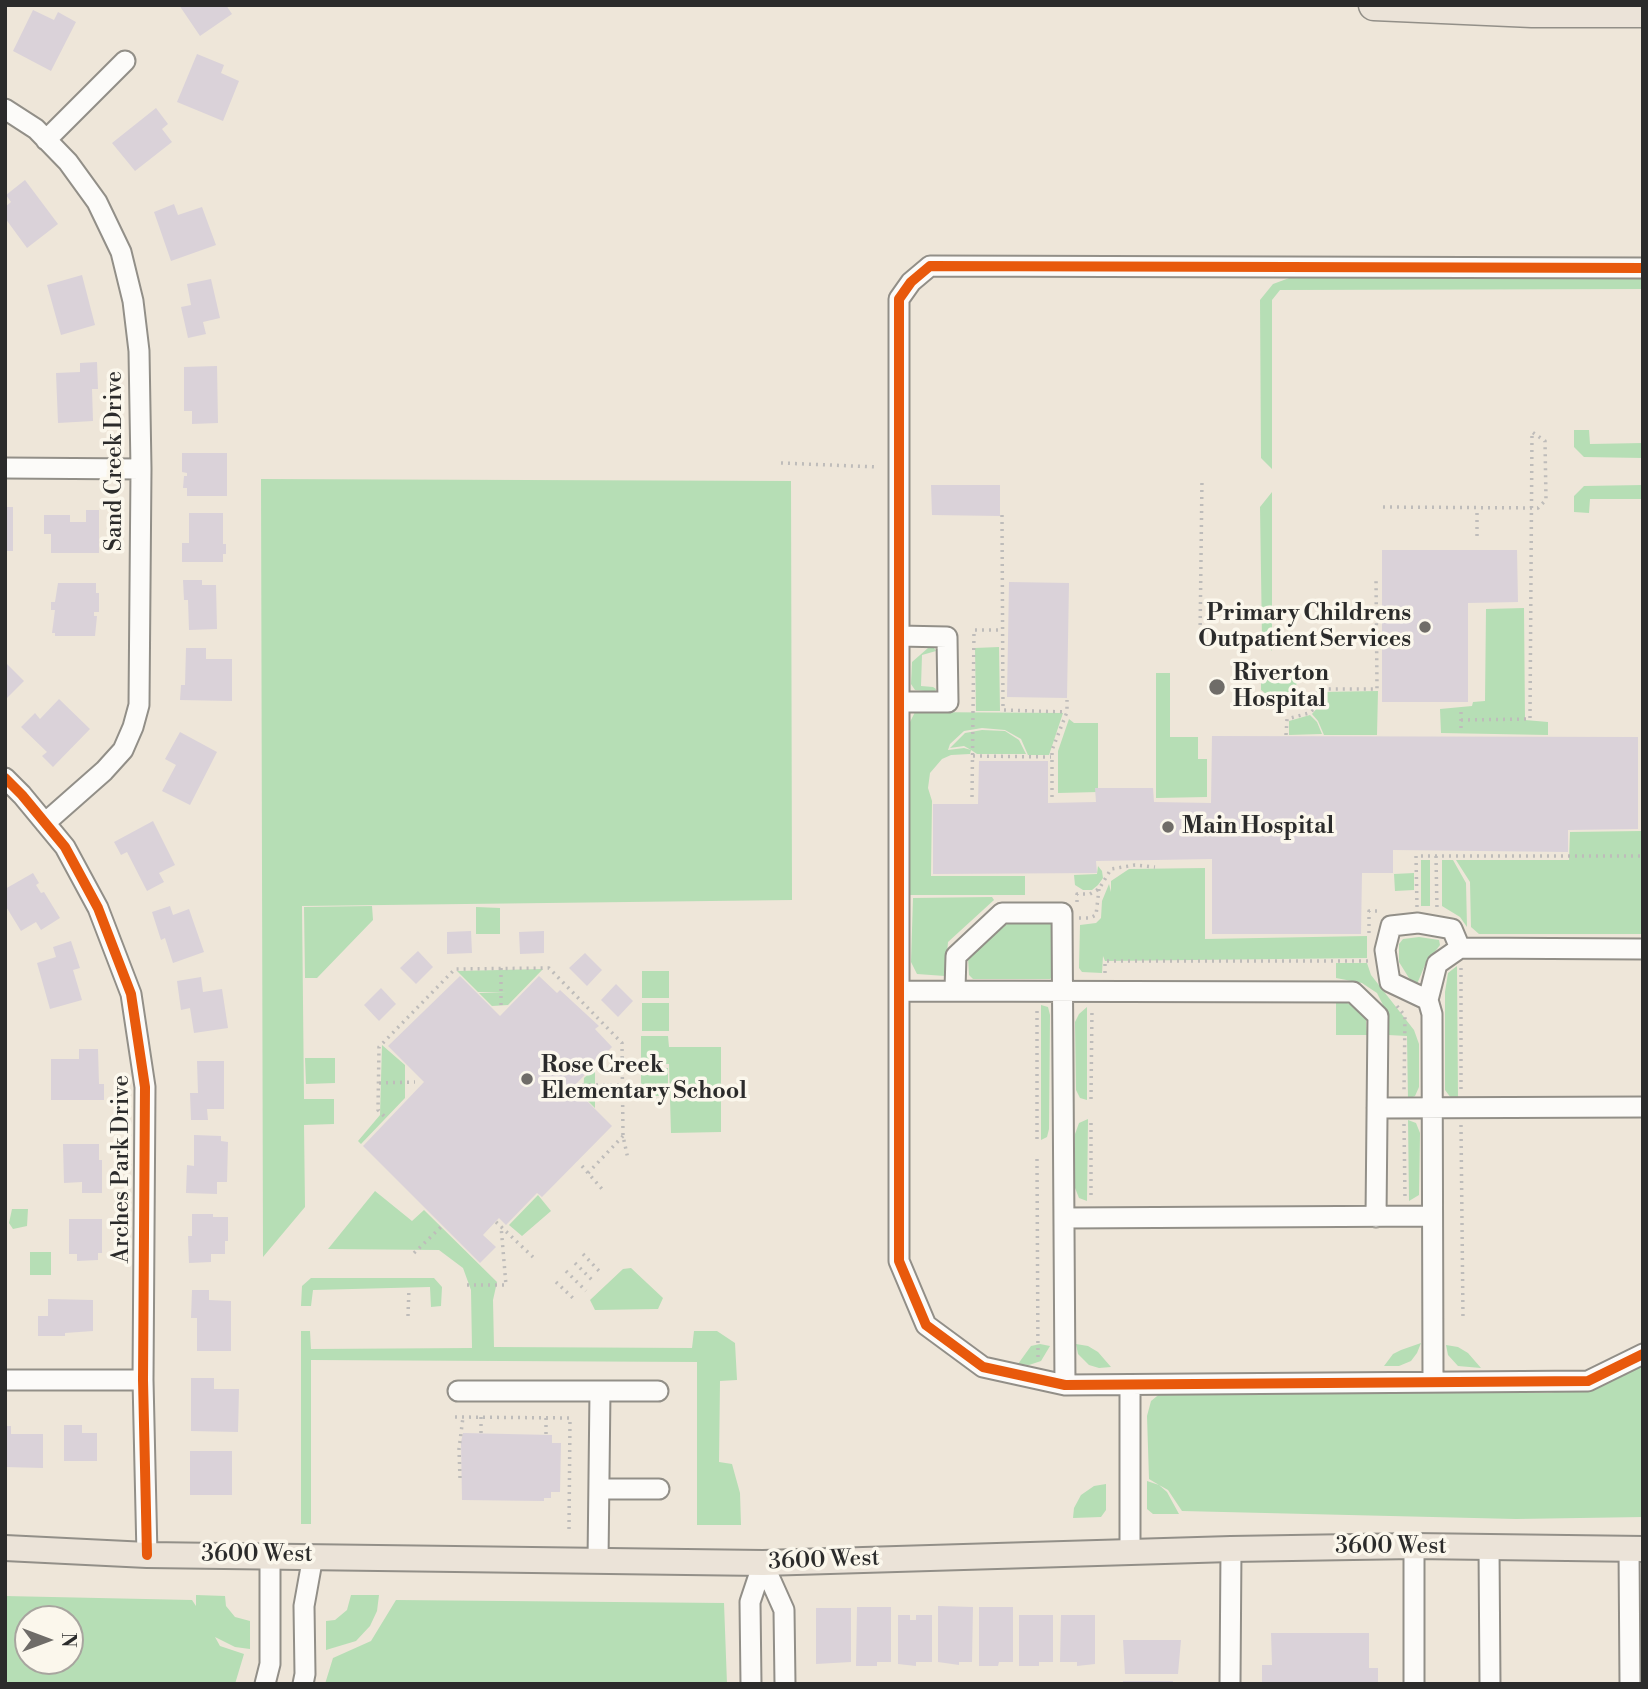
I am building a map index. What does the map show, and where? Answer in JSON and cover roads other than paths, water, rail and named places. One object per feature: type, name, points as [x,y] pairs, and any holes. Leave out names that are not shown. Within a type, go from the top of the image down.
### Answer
[{"type":"highway","points":[[1374,5],[1532,12],[1643,12]]},
{"type":"main road","name":"3600 West","points":[[5,1548],[146,1555],[764,1563],[1130,1551],[1414,1546],[1636,1549]]},
{"type":"street","points":[[46,140],[125,61]]},
{"type":"street","name":"Sand Creek Drive","points":[[5,109],[36,129],[68,162],[97,202],[121,252],[133,301],[139,351],[139,705],[123,750],[104,771],[45,822]]},
{"type":"street","points":[[1643,268],[930,266],[911,282],[900,299],[899,635],[899,1261],[926,1325],[983,1367],[1065,1385],[1588,1381],[1643,1354]]},
{"type":"street","points":[[5,468],[141,470]]},
{"type":"street","points":[[899,635],[947,637],[948,702],[899,702]]},
{"type":"street","name":"Arches Park Drive","points":[[5,778],[65,847],[98,908],[131,994],[145,1087],[143,1380],[146,1555]]},
{"type":"street","points":[[955,989],[956,956],[1002,913],[1062,913],[1065,1385]]},
{"type":"street","points":[[1428,1000],[1390,982],[1385,950],[1391,926],[1418,923],[1452,929],[1460,957]]},
{"type":"street","points":[[1433,1382],[1432,1014],[1428,1000],[1437,964],[1460,957],[1643,949]]},
{"type":"street","points":[[899,991],[955,989],[1353,992],[1378,1016],[1376,1217]]},
{"type":"street","points":[[1377,1108],[1643,1107]]},
{"type":"street","points":[[1064,1219],[1432,1216]]},
{"type":"street","points":[[5,1380],[143,1380]]},
{"type":"street","points":[[1130,1385],[1130,1551]]},
{"type":"street","points":[[457,1391],[658,1391]]},
{"type":"street","points":[[598,1561],[600,1391]]},
{"type":"street","points":[[599,1489],[659,1489]]},
{"type":"street","points":[[1414,1546],[1414,1684]]},
{"type":"street","points":[[1489,1547],[1490,1684]]},
{"type":"street","points":[[1230,1684],[1231,1549]]},
{"type":"street","points":[[1630,1684],[1636,1549]]},
{"type":"street","points":[[265,1684],[270,1664],[270,1555]]},
{"type":"street","points":[[303,1684],[304,1606],[313,1556]]},
{"type":"street","points":[[751,1684],[750,1602],[764,1563]]},
{"type":"street","points":[[764,1563],[784,1610],[785,1684]]},
{"type":"place","name":"Primary Childrens Outpatient Services","points":[[1425,627]]},
{"type":"place","name":"Riverton Hospital","points":[[1217,687]]},
{"type":"place","name":"Main Hospital","points":[[1168,827]]},
{"type":"place","name":"Rose Creek Elementary School","points":[[527,1079]]}]
